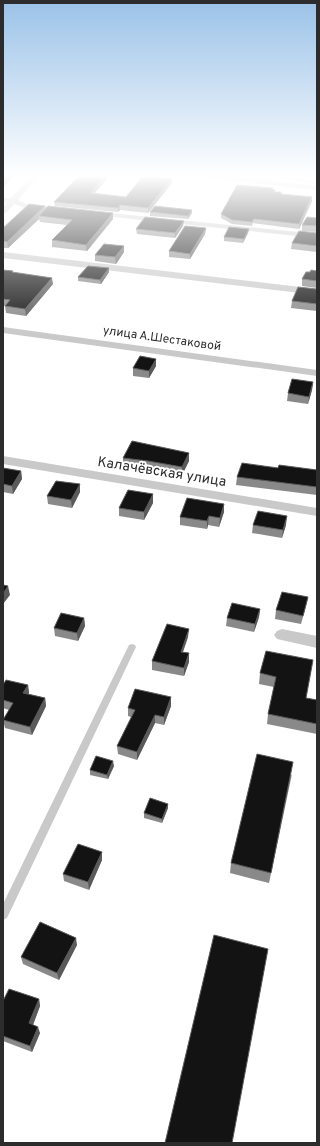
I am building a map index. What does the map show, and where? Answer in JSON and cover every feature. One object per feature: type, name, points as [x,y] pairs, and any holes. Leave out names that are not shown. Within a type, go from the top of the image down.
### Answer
[{"type":"street","points":[[253,229],[317,236]]},
{"type":"street","points":[[3,255],[317,292]]},
{"type":"street","name":"улица А.Шестаковой","points":[[3,330],[317,372]]},
{"type":"street","name":"Калачёвская улица","points":[[3,460],[317,512]]},
{"type":"street","points":[[282,635],[317,642]]},
{"type":"lane","points":[[3,916],[132,647]]},
{"type":"building","points":[[3,229],[20,229],[7,242],[3,241]]},
{"type":"building","points":[[63,229],[99,229],[86,245],[52,240]]},
{"type":"building","points":[[141,229],[178,229],[175,233]]},
{"type":"building","points":[[183,229],[205,229],[190,254],[169,251]]},
{"type":"building","points":[[228,229],[249,229],[244,239],[224,237]]},
{"type":"building","points":[[299,231],[317,233],[317,246],[292,243]]},
{"type":"building","points":[[104,244],[124,246],[115,257],[95,255]]},
{"type":"building","points":[[88,266],[109,268],[100,280],[78,277]]},
{"type":"building","points":[[3,270],[52,278],[25,309],[5,306],[10,300],[3,299]]},
{"type":"building","points":[[311,270],[317,271],[317,281],[302,279],[306,272],[310,272]]},
{"type":"building","points":[[298,287],[317,289],[317,304],[292,301]]},
{"type":"building","points":[[140,356],[156,359],[149,371],[133,368]]},
{"type":"building","points":[[292,379],[313,382],[309,397],[288,393]]},
{"type":"building","points":[[132,441],[189,453],[182,467],[123,458]]},
{"type":"building","points":[[242,463],[278,468],[279,465],[317,470],[317,487],[237,477]]},
{"type":"building","points":[[3,468],[21,471],[12,486],[3,484]]},
{"type":"building","points":[[56,481],[80,484],[71,500],[47,496]]},
{"type":"building","points":[[128,490],[153,494],[144,512],[119,508]]},
{"type":"building","points":[[187,498],[224,504],[220,518],[209,516],[207,521],[180,517]]},
{"type":"building","points":[[258,511],[287,516],[283,530],[253,525]]},
{"type":"building","points":[[3,585],[8,586],[3,594]]},
{"type":"building","points":[[282,592],[308,597],[303,616],[276,610]]},
{"type":"building","points":[[232,603],[260,609],[255,624],[227,618]]},
{"type":"building","points":[[61,613],[84,618],[77,633],[54,628]]},
{"type":"building","points":[[167,624],[189,629],[181,652],[189,653],[184,668],[152,661]]},
{"type":"building","points":[[266,651],[313,660],[306,698],[317,700],[317,724],[268,714],[276,677],[260,673]]},
{"type":"building","points":[[6,680],[28,685],[23,693],[45,698],[30,727],[3,720],[13,703],[3,700],[3,685]]},
{"type":"building","points":[[135,689],[171,697],[164,717],[155,715],[137,752],[117,746],[135,710],[128,708]]},
{"type":"building","points":[[257,754],[293,762],[271,873],[231,863]]},
{"type":"building","points":[[96,756],[113,761],[107,775],[90,770]]},
{"type":"building","points":[[150,798],[168,804],[162,819],[144,813]]},
{"type":"building","points":[[78,844],[102,852],[88,882],[63,874]]},
{"type":"building","points":[[40,922],[76,938],[57,973],[21,957]]},
{"type":"building","points":[[214,935],[268,949],[232,1143],[165,1143]]},
{"type":"building","points":[[9,989],[39,999],[29,1023],[38,1027],[30,1046],[3,1036],[3,1001]]}]
